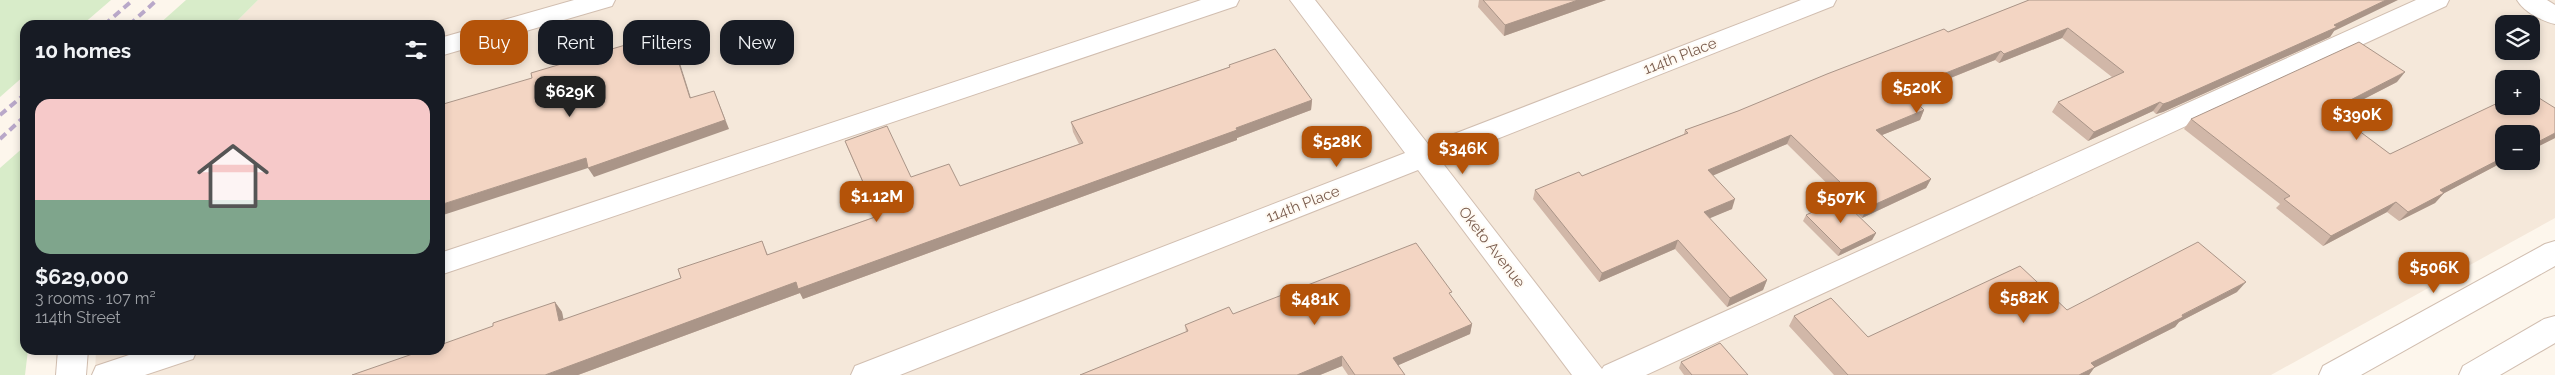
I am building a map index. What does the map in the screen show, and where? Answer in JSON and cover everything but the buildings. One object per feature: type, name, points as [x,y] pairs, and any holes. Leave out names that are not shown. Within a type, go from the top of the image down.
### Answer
[{"type":"street","points":[[445,46],[603,0]]},
{"type":"street","points":[[445,262],[1228,0]]},
{"type":"street","name":"Oketo Avenue","points":[[1302,0],[1590,375]]},
{"type":"street","name":"114th Place","points":[[866,375],[1824,0]]},
{"type":"street","points":[[1615,375],[2437,0]]},
{"type":"street","points":[[2529,0],[2555,16]]},
{"type":"street","points":[[2334,375],[2555,252]]},
{"type":"street","points":[[2474,375],[2555,328]]},
{"type":"street","points":[[71,375],[73,355]]},
{"type":"street","points":[[107,375],[167,355]]},
{"type":"shaded area","points":[[258,0],[2555,0],[2555,218],[2271,375],[95,375],[96,355],[445,355],[445,20],[238,20]]},
{"type":"green space","points":[[0,0],[111,0],[88,20],[20,20],[20,79],[0,97]]},
{"type":"green space","points":[[186,0],[258,0],[238,20],[164,20]]},
{"type":"green space","points":[[20,150],[20,355],[27,355],[25,375],[0,375],[0,168]]},
{"type":"railway","points":[[110,20],[133,0]]},
{"type":"railway","points":[[135,20],[157,0]]},
{"type":"railway","points":[[0,115],[20,98]]},
{"type":"railway","points":[[0,139],[20,121]]}]
